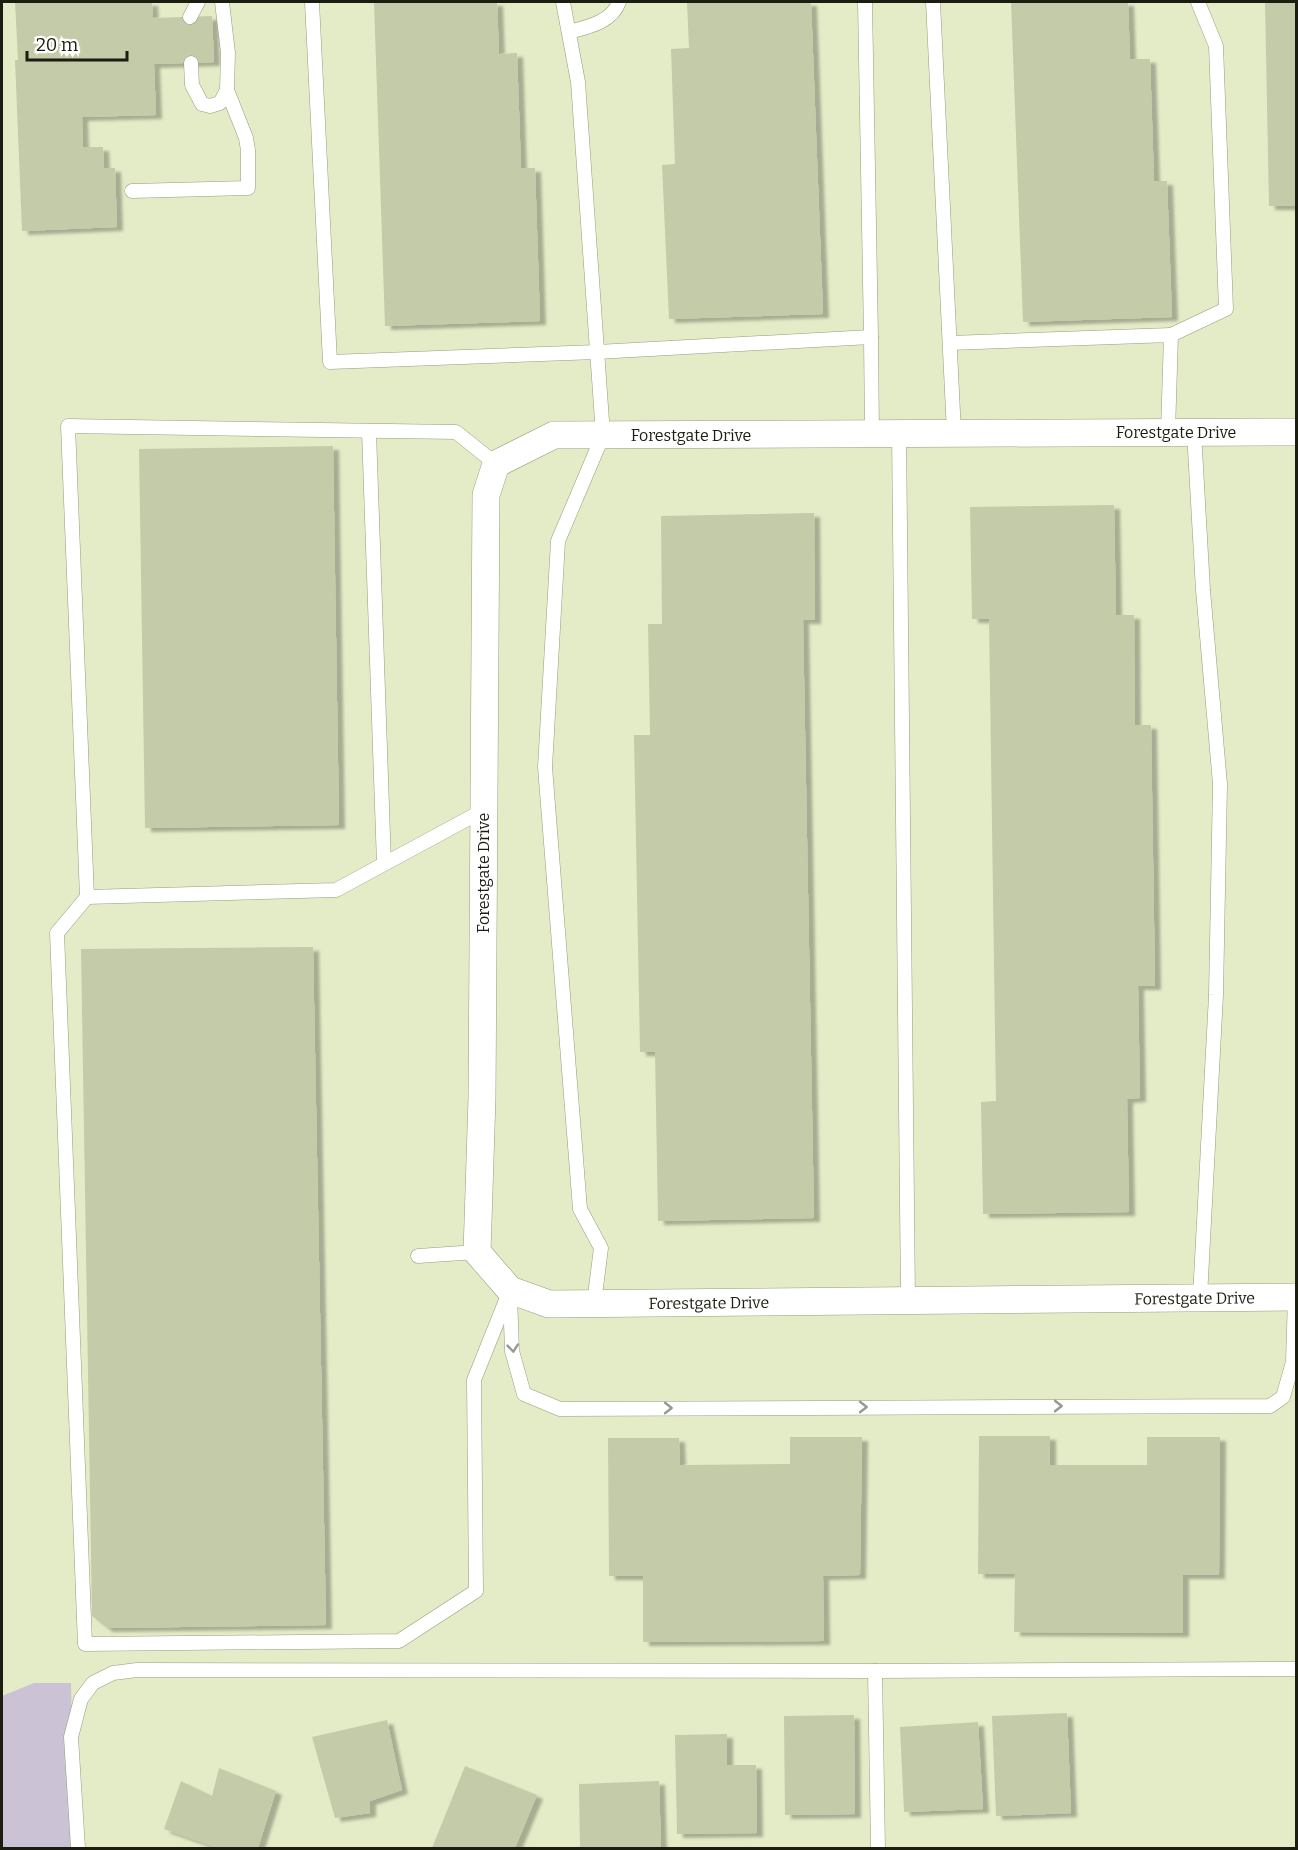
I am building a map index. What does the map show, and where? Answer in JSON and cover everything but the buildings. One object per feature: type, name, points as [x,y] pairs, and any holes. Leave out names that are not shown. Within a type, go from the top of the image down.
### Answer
[{"type":"street","name":"Forestgate Drive","points":[[1296,432],[554,435],[496,464],[486,495],[482,1098],[477,1252],[510,1290],[549,1304],[1296,1297]]},
{"type":"lane","points":[[190,17],[198,2]]},
{"type":"lane","points":[[132,192],[248,188],[246,138],[227,90],[228,53],[222,2]]},
{"type":"lane","points":[[312,2],[330,362],[597,352],[871,337]]},
{"type":"lane","points":[[563,2],[578,82],[603,435],[558,541],[545,767],[580,1209],[601,1248],[594,1303]]},
{"type":"lane","points":[[569,32],[598,24],[616,9],[619,2]]},
{"type":"lane","points":[[865,2],[872,434]]},
{"type":"lane","points":[[933,2],[954,433]]},
{"type":"lane","points":[[950,343],[1171,335],[1226,309],[1216,46],[1198,2]]},
{"type":"lane","points":[[190,63],[192,85],[202,104],[210,106],[220,103],[227,90]]},
{"type":"lane","points":[[1171,335],[1181,432],[1203,590],[1220,783],[1216,995],[1200,1297]]},
{"type":"lane","points":[[496,464],[456,432],[68,426],[87,897],[57,933],[85,1644],[399,1641],[476,1591],[474,1380],[510,1290]]},
{"type":"lane","points":[[369,431],[384,864]]},
{"type":"lane","points":[[899,433],[908,1300]]},
{"type":"lane","points":[[87,897],[336,890],[484,810]]},
{"type":"lane","points":[[418,1256],[477,1252]]},
{"type":"lane","points":[[510,1290],[512,1351],[524,1394],[560,1409],[1270,1406],[1283,1397],[1293,1362],[1296,1297]]},
{"type":"lane","points":[[78,1848],[71,1737],[81,1700],[93,1683],[113,1673],[137,1670],[1296,1669]]},
{"type":"lane","points":[[875,1671],[878,1848]]},
{"type":"shaded area","points":[[34,1683],[71,1683],[74,1848],[2,1848],[2,1696]]}]
